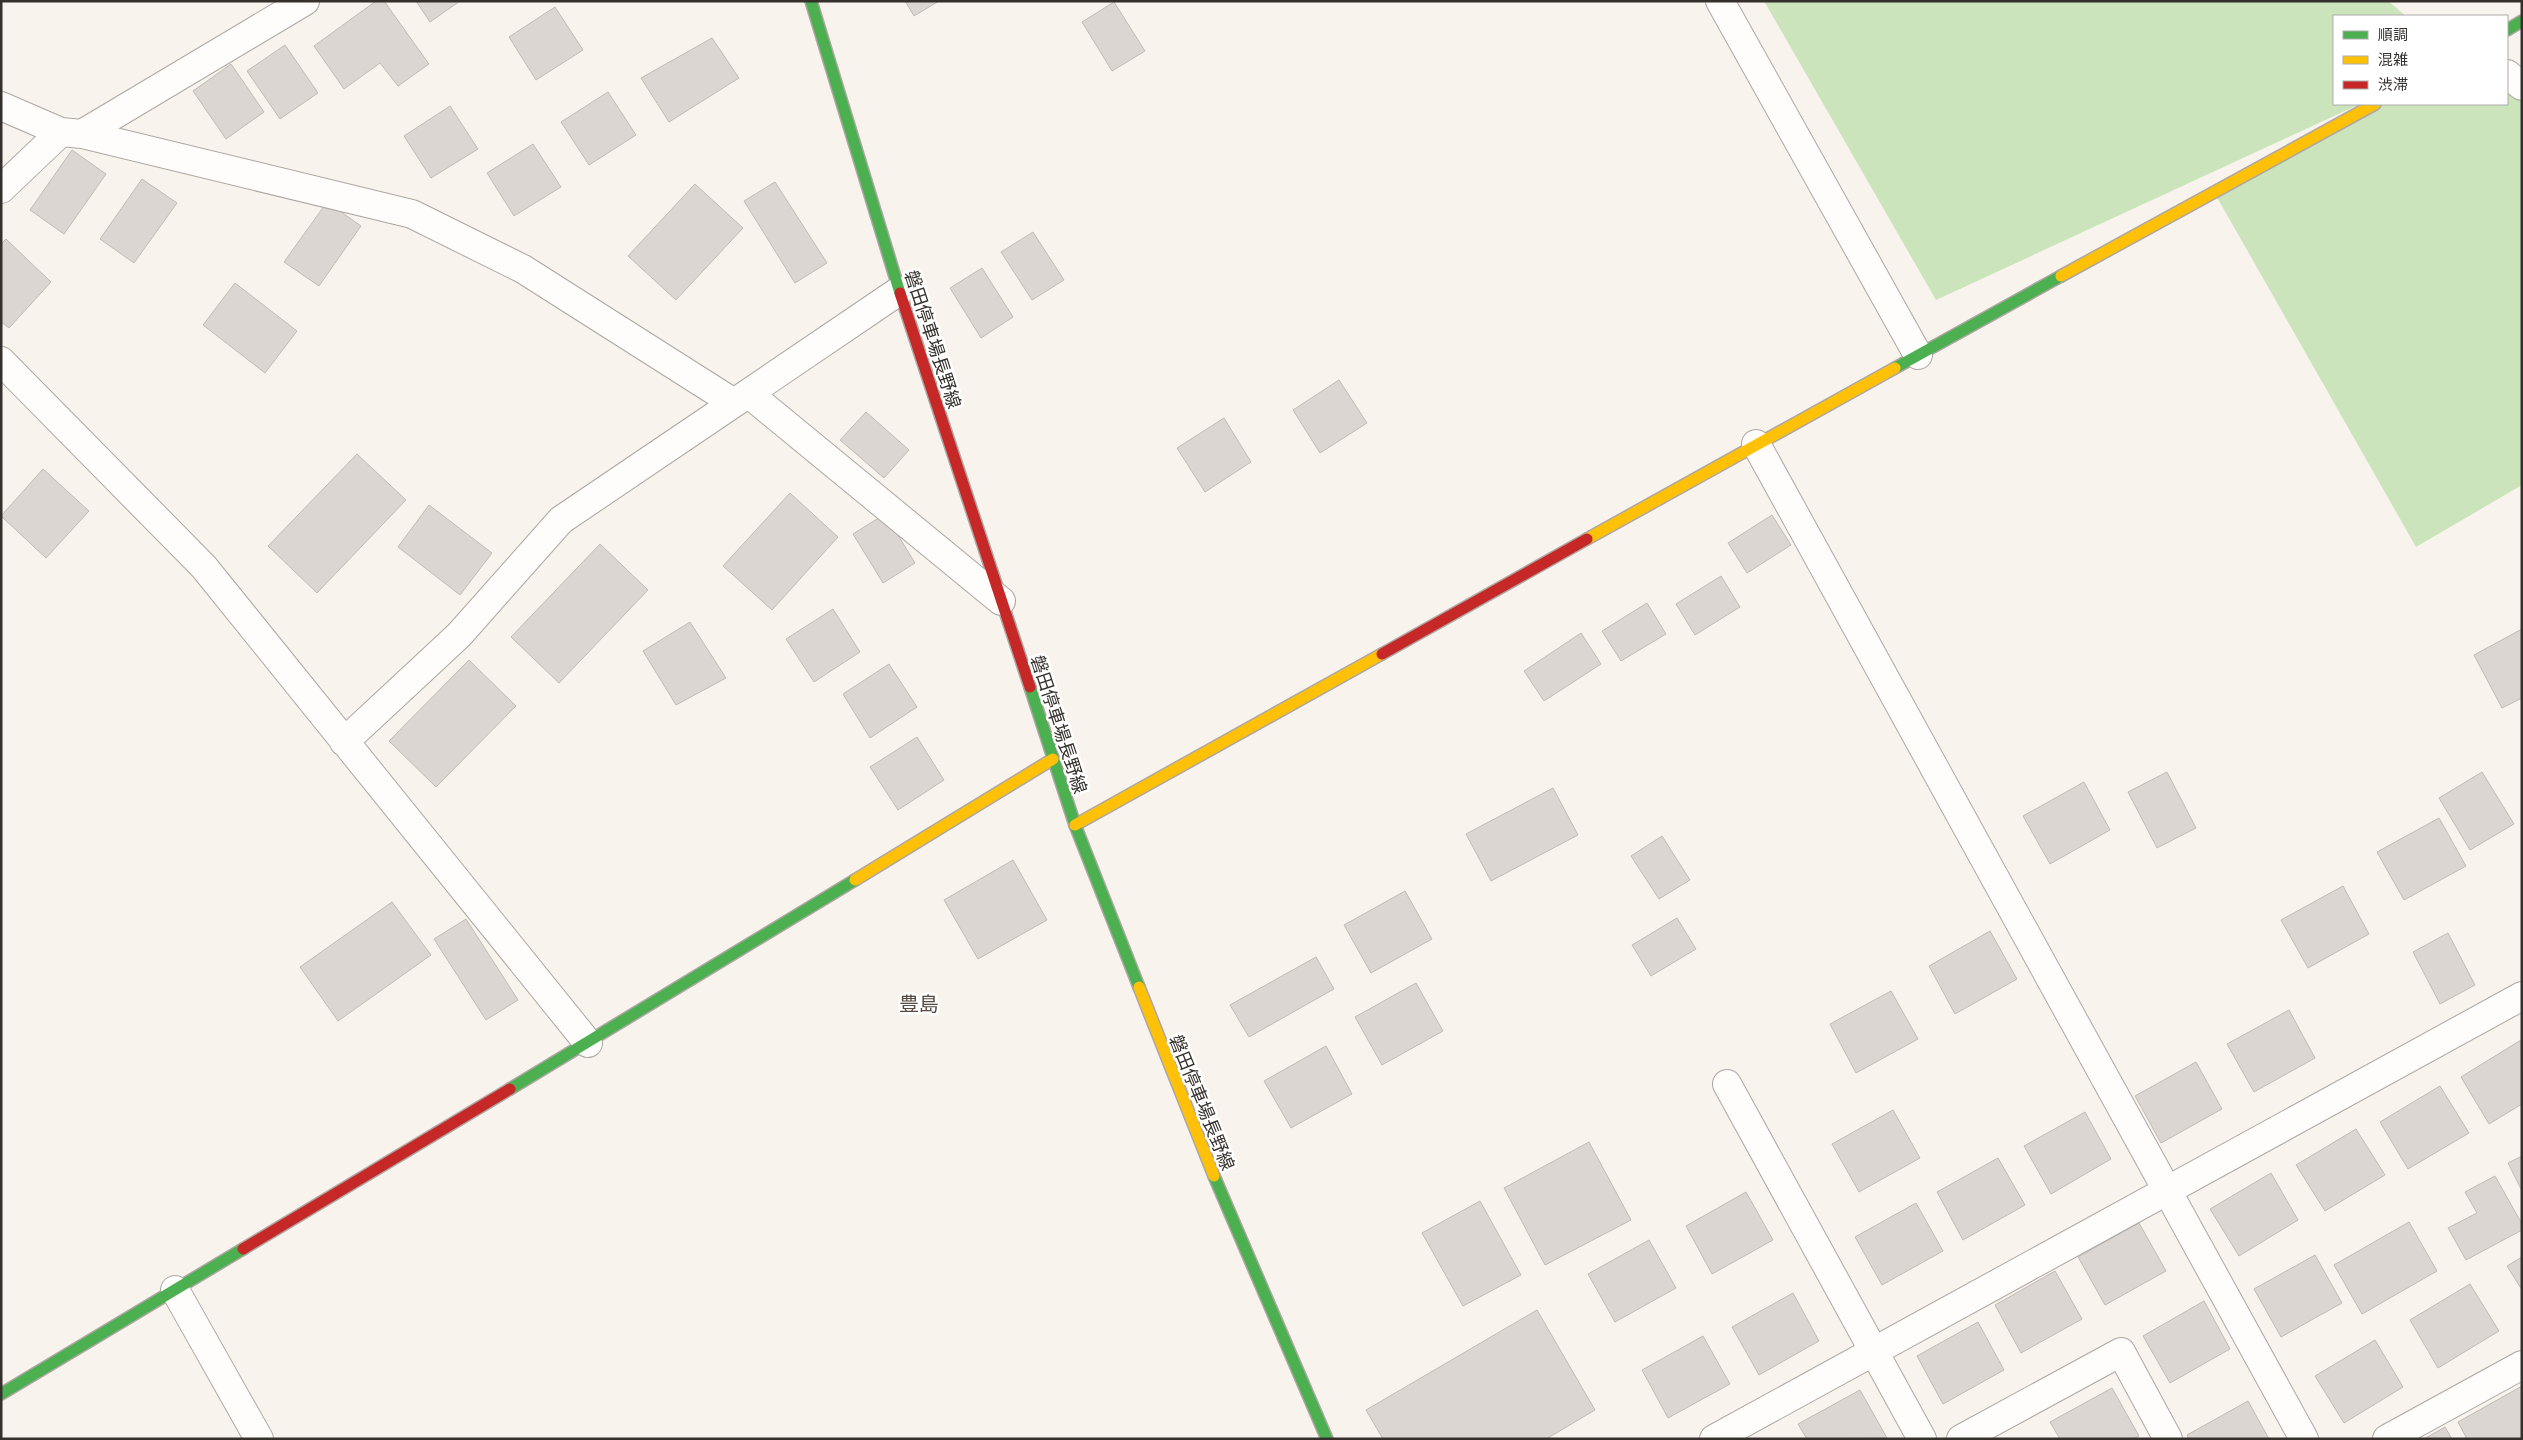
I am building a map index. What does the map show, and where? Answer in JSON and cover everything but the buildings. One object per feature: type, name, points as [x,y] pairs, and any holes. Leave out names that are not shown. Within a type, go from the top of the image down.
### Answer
[{"type":"street","points":[[1,188],[71,133],[305,1]]},
{"type":"street","name":"磐田停車場長野線","points":[[811,1],[899,291],[1075,825],[1227,1210],[1327,1439]]},
{"type":"street","points":[[1720,1],[1918,354]]},
{"type":"street","points":[[2508,29],[2522,21]]},
{"type":"street","points":[[2508,75],[2522,86]]},
{"type":"street","points":[[1075,825],[1918,354],[2373,105]]},
{"type":"street","points":[[1,106],[71,133],[412,214],[523,269],[741,399],[1001,601]]},
{"type":"street","points":[[344,742],[460,635],[561,520],[899,291]]},
{"type":"street","points":[[1,361],[204,568],[588,1043]]},
{"type":"street","points":[[1756,444],[2304,1439]]},
{"type":"street","points":[[1,1394],[588,1043],[1054,759]]},
{"type":"street","points":[[1714,1439],[2522,996]]},
{"type":"street","points":[[1727,1084],[1922,1439]]},
{"type":"street","points":[[175,1290],[258,1439]]},
{"type":"street","points":[[1962,1439],[2121,1352],[2168,1439]]},
{"type":"street","points":[[2387,1439],[2522,1365]]},
{"type":"green space","points":[[1764,1],[2388,1],[2405,15],[2333,15],[2333,105],[2358,105],[1936,300]]},
{"type":"green space","points":[[2508,75],[2522,86],[2522,485],[2416,547],[2214,192],[2372,105],[2508,105]]},
{"type":"traffic: fast","points":[[811,1],[900,293]]},
{"type":"traffic: fast","points":[[2508,29],[2522,21]]},
{"type":"traffic: fast","points":[[1895,368],[2061,276]]},
{"type":"traffic: fast","points":[[1030,687],[1075,825],[1139,987]]},
{"type":"traffic: fast","points":[[510,1089],[855,880]]},
{"type":"traffic: fast","points":[[1214,1176],[1327,1439]]},
{"type":"traffic: fast","points":[[1,1394],[243,1249]]},
{"type":"traffic: slow","points":[[2061,276],[2373,105]]},
{"type":"traffic: slow","points":[[1587,539],[1895,368]]},
{"type":"traffic: slow","points":[[1075,825],[1382,654]]},
{"type":"traffic: slow","points":[[855,880],[1053,759]]},
{"type":"traffic: slow","points":[[1139,987],[1214,1176]]},
{"type":"traffic: jam","points":[[900,293],[1030,687]]},
{"type":"traffic: jam","points":[[1382,654],[1587,539]]},
{"type":"traffic: jam","points":[[243,1249],[510,1089]]},
{"type":"district","name":"豊島","points":[[919,1002]]}]
